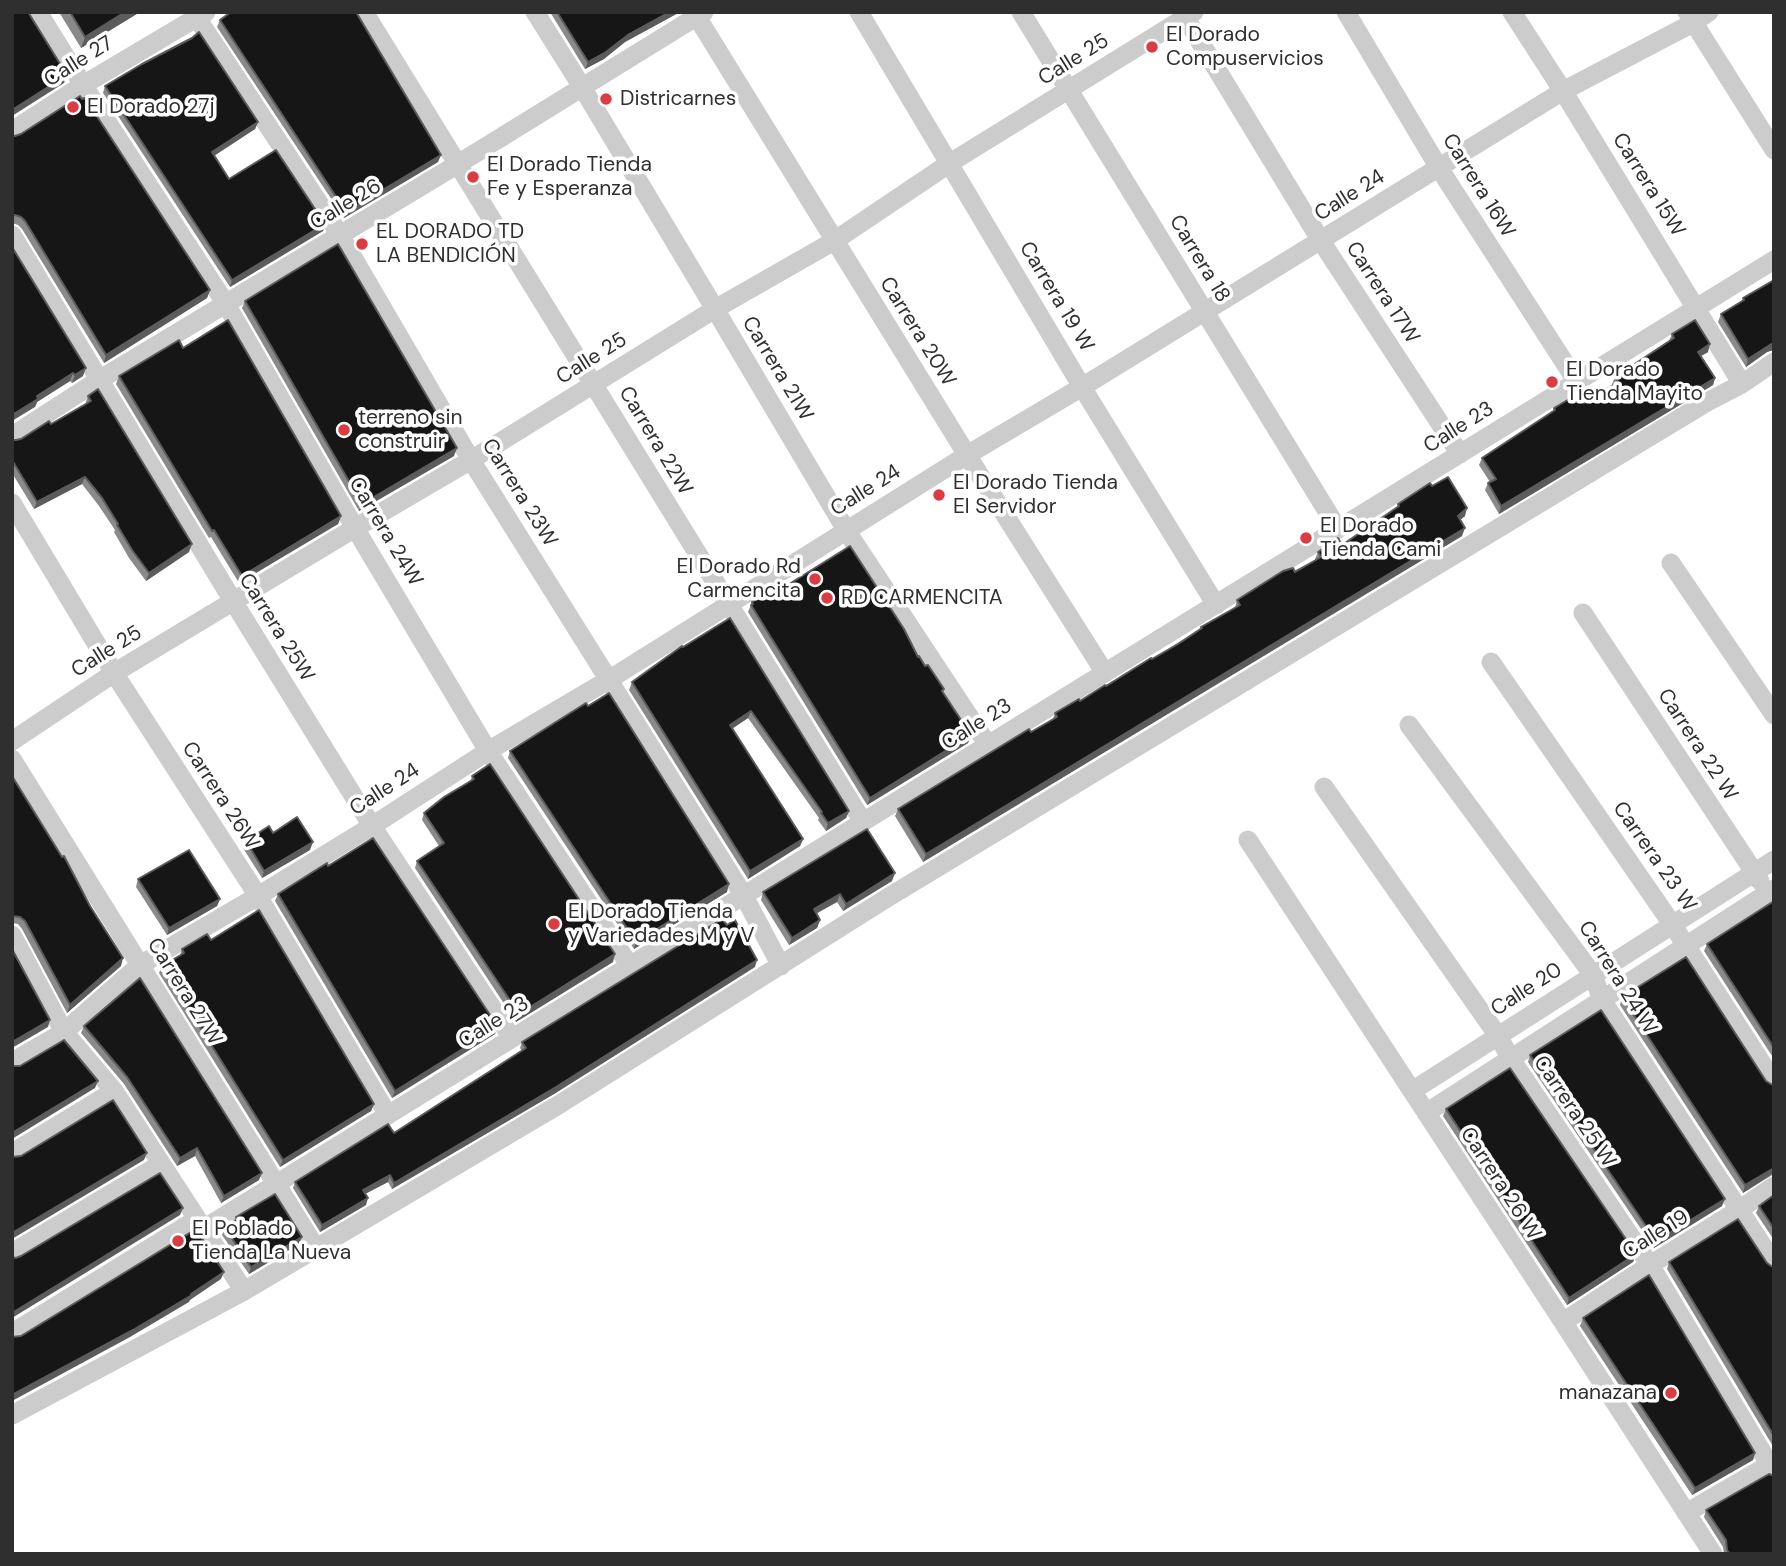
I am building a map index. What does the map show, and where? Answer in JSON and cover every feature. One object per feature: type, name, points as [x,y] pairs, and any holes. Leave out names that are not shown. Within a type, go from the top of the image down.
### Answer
[{"type":"street","name":"Carrera 24W","points":[[38,12],[226,304],[488,751],[630,966]]},
{"type":"street","name":"Carrera 22W","points":[[364,12],[863,822]]},
{"type":"street","name":"Carrera 21W","points":[[535,12],[846,530],[988,745]]},
{"type":"street","name":"Carrera 19 W","points":[[859,12],[1216,605]]},
{"type":"street","name":"Carrera 18","points":[[1021,12],[1338,529]]},
{"type":"street","name":"Carrera 16W","points":[[1346,12],[1439,168],[1577,382]]},
{"type":"street","name":"Carrera 15W","points":[[1512,12],[1742,384]]},
{"type":"street","name":"Calle 27","points":[[12,131],[199,14]]},
{"type":"street","name":"Carrera 23W","points":[[199,14],[340,235],[471,460],[744,896],[780,966]]},
{"type":"street","name":"Calle 26","points":[[12,436],[99,380],[458,164],[698,14]]},
{"type":"street","name":"Carrera 20W","points":[[698,14],[834,241],[1105,673]]},
{"type":"street","name":"Calle 25","points":[[12,741],[114,673],[471,460],[715,309],[834,241],[950,163],[1187,14]]},
{"type":"street","name":"Carrera 17W","points":[[1187,14],[1321,241],[1460,454]]},
{"type":"street","name":"Calle 24","points":[[12,1062],[64,1032],[140,965],[372,826],[488,751],[610,679],[967,455],[1083,387],[1563,91],[1696,16]]},
{"type":"street","points":[[1696,16],[1774,150]]},
{"type":"street","name":"Carrera 25W","points":[[12,235],[372,826],[513,1038]]},
{"type":"street","name":"Calle 23","points":[[12,1333],[200,1224],[276,1184],[1774,260]]},
{"type":"street","points":[[12,1415],[244,1291],[560,1104],[887,898],[1707,402],[1742,384],[1774,362]]},
{"type":"street","name":"Carrera 26W","points":[[12,503],[114,673],[258,896],[388,1115]]},
{"type":"street","points":[[1671,563],[1774,715]]},
{"type":"street","name":"Carrera 22 W","points":[[1583,613],[1754,872],[1772,895]]},
{"type":"street","name":"Carrera 23 W","points":[[1491,662],[1672,924],[1774,1082]]},
{"type":"street","name":"Carrera 24 W","points":[[1409,725],[1593,975],[1602,1000],[1774,1263]]},
{"type":"street","name":"Carrera 27W","points":[[12,760],[316,1248]]},
{"type":"street","name":"Carrera 25 W","points":[[1324,787],[1498,1036],[1650,1265],[1772,1466]]},
{"type":"street","name":"Carrera 26 W","points":[[1248,840],[1713,1554]]},
{"type":"street","name":"Calle 20","points":[[1412,1091],[1774,860]]},
{"type":"street","points":[[1426,1113],[1686,946],[1772,895]]},
{"type":"street","points":[[14,943],[64,1032],[114,1091],[244,1291]]},
{"type":"street","points":[[12,1153],[114,1091]]},
{"type":"street","points":[[12,1253],[161,1164]]},
{"type":"street","name":"Calle 19","points":[[1563,1322],[1774,1186]]},
{"type":"street","points":[[1686,1513],[1772,1466]]},
{"type":"building","points":[[12,12],[28,12],[67,75],[12,110]]},
{"type":"building","points":[[70,12],[125,12],[85,37]]},
{"type":"building","points":[[231,12],[356,12],[441,155],[346,212],[220,20]]},
{"type":"building","points":[[557,12],[670,12],[628,35],[588,62]]},
{"type":"building","points":[[199,32],[258,122],[212,152],[229,179],[276,150],[325,224],[232,280],[105,86]]},
{"type":"building","points":[[80,96],[85,98],[210,290],[106,355],[25,221],[21,217],[12,216],[12,135],[21,134]]},
{"type":"building","points":[[338,244],[457,448],[362,504],[245,301]]},
{"type":"building","points":[[12,247],[86,368],[75,375],[73,373],[12,415]]},
{"type":"building","points":[[1774,280],[1774,343],[1748,359],[1721,314]]},
{"type":"building","points":[[228,320],[341,516],[242,576],[119,376],[179,340],[183,348]]},
{"type":"building","points":[[1695,320],[1710,344],[1698,352],[1715,378],[1501,506],[1488,483],[1496,479],[1482,458],[1579,393],[1584,403],[1618,382],[1615,377],[1674,338],[1672,334]]},
{"type":"building","points":[[98,389],[192,544],[149,573],[132,550],[102,498],[85,477],[37,502],[12,460],[12,440],[21,439],[49,421],[51,424],[91,401],[88,396]]},
{"type":"building","points":[[1448,477],[1467,508],[1458,516],[1465,528],[926,854],[898,809],[1029,729],[1031,732],[1057,717],[1055,713],[1178,644],[1201,627],[1240,605],[1237,600],[1283,571],[1293,568],[1295,572],[1321,557],[1318,552],[1338,538],[1342,545],[1430,483],[1432,486]]},
{"type":"building","points":[[850,546],[904,629],[918,657],[925,666],[928,665],[971,735],[870,798],[751,605],[776,587],[778,591]]},
{"type":"building","points":[[730,618],[849,811],[828,823],[751,711],[730,725],[803,839],[750,871],[632,682],[682,646]]},
{"type":"building","points":[[609,693],[729,884],[636,942],[510,751],[586,703],[588,706]]},
{"type":"building","points":[[490,764],[615,954],[519,1014],[417,861],[444,843],[424,813],[474,779],[472,776]]},
{"type":"building","points":[[12,776],[62,857],[64,856],[90,906],[123,958],[70,1005],[25,921],[12,916]]},
{"type":"building","points":[[297,817],[313,842],[264,871],[246,841],[269,826],[273,833]]},
{"type":"building","points":[[867,829],[895,873],[846,904],[840,894],[814,909],[820,920],[792,938],[763,892]]},
{"type":"building","points":[[373,838],[498,1027],[395,1091],[278,894]]},
{"type":"building","points":[[189,850],[220,899],[169,928],[138,879]]},
{"type":"building","points":[[1774,901],[1774,1048],[1707,944]]},
{"type":"building","points":[[259,910],[374,1104],[283,1160],[162,966],[184,953],[182,949],[207,934],[211,940]]},
{"type":"building","points":[[722,919],[727,925],[735,920],[757,960],[556,1087],[394,1183],[390,1175],[363,1190],[368,1198],[322,1225],[295,1182],[388,1124],[394,1133],[526,1048],[522,1042]]},
{"type":"building","points":[[12,949],[50,1020],[12,1042]]},
{"type":"building","points":[[1686,957],[1766,1081],[1774,1086],[1774,1168],[1745,1185],[1622,997]]},
{"type":"building","points":[[140,978],[262,1173],[224,1196],[197,1148],[180,1158],[127,1077],[84,1026]]},
{"type":"building","points":[[1601,1010],[1725,1199],[1656,1241],[1530,1055]]},
{"type":"building","points":[[64,1040],[98,1081],[12,1133],[12,1066],[20,1066]]},
{"type":"building","points":[[1510,1068],[1636,1254],[1569,1298],[1446,1109]]},
{"type":"building","points":[[113,1100],[147,1153],[12,1233],[12,1157],[21,1156]]},
{"type":"building","points":[[160,1173],[183,1208],[12,1313],[12,1257],[21,1256]]},
{"type":"building","points":[[275,1194],[302,1237],[251,1267],[225,1228],[237,1219],[236,1217]]},
{"type":"building","points":[[1774,1195],[1774,1229],[1759,1206]]},
{"type":"building","name":"manazana","points":[[1738,1219],[1767,1263],[1774,1267],[1774,1436],[1669,1262]]},
{"type":"building","points":[[196,1229],[224,1272],[192,1295],[133,1330],[12,1395],[12,1337],[21,1336]]},
{"type":"building","name":"manazana","points":[[1649,1275],[1755,1453],[1695,1488],[1583,1318]]},
{"type":"building","points":[[1769,1474],[1774,1476],[1774,1554],[1730,1554],[1726,1540],[1706,1510]]},
{"type":"place","name":"El Dorado Compuservicios","points":[[1152,47]]},
{"type":"place","name":"Districarnes","points":[[606,99]]},
{"type":"place","name":"El Dorado 27j","points":[[73,107]]},
{"type":"place","name":"El Dorado Tienda Fe y Esperanza","points":[[473,177]]},
{"type":"place","name":"EL DORADO TD LA BENDICIÓN","points":[[362,244]]},
{"type":"place","name":"El Dorado Tienda Mayito","points":[[1552,382]]},
{"type":"place","name":"terreno sin construir","points":[[344,430]]},
{"type":"place","name":"El Dorado Tienda El Servidor","points":[[939,495]]},
{"type":"place","name":"El Dorado Tienda Cami","points":[[1306,538]]},
{"type":"place","name":"El Dorado Rd Carmencita","points":[[815,579]]},
{"type":"place","name":"RD CARMENCITA","points":[[827,598]]},
{"type":"place","name":"El Dorado Tienda y Variedades M y V","points":[[554,924]]},
{"type":"place","name":"El Poblado Tienda La Nueva","points":[[178,1241]]},
{"type":"place","name":"manazana","points":[[1671,1393]]}]
